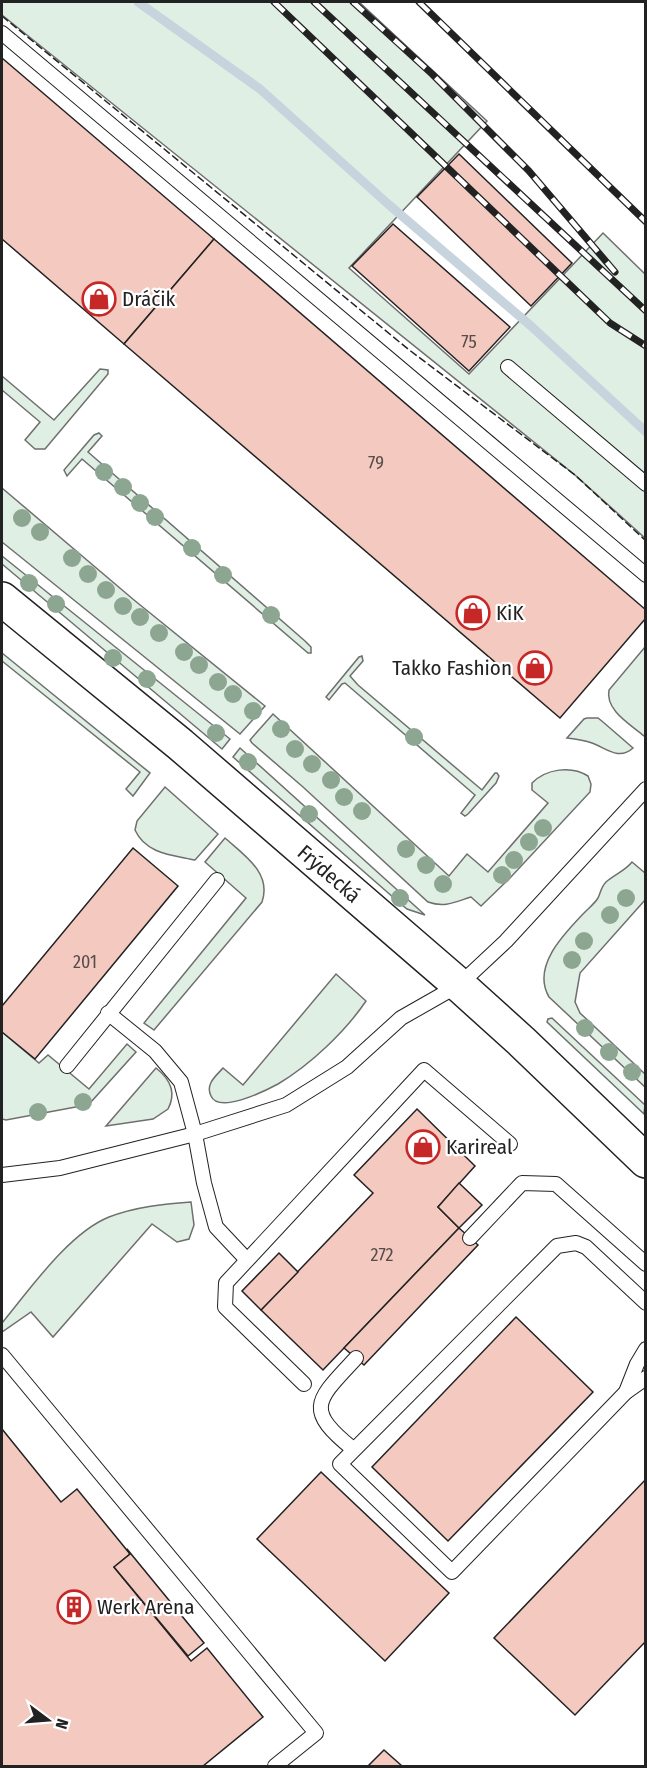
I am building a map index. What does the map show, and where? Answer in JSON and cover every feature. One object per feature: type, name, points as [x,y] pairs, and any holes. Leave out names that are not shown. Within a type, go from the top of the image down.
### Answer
[{"type":"main road","name":"Frýdecká","points":[[2,599],[181,745],[459,985],[645,1161]]},
{"type":"lane","points":[[2,33],[645,575]]},
{"type":"lane","points":[[508,367],[645,484]]},
{"type":"lane","points":[[2,1175],[60,1168],[195,1134],[286,1105],[347,1066],[401,1018],[459,985],[506,941],[645,789]]},
{"type":"lane","points":[[67,1066],[217,880]]},
{"type":"lane","points":[[108,1013],[155,1051],[181,1082],[216,1227],[247,1260]]},
{"type":"lane","points":[[304,1384],[225,1307],[226,1283],[424,1070],[510,1144]]},
{"type":"lane","points":[[470,1238],[522,1183],[556,1184],[645,1264]]},
{"type":"lane","points":[[645,1303],[586,1247],[576,1243],[557,1246],[340,1464],[452,1572],[626,1392],[645,1378]]},
{"type":"lane","points":[[626,1392],[636,1364],[645,1349]]},
{"type":"lane","points":[[2,1355],[316,1733],[275,1767]]},
{"type":"lane","points":[[353,1449],[333,1433],[321,1417],[321,1402],[330,1386],[356,1358]]},
{"type":"green space","points":[[2,2],[359,2],[487,121],[349,268],[469,374],[603,233],[645,274],[645,538],[575,475],[2,15]]},
{"type":"green space","points":[[100,369],[108,370],[108,374],[45,449],[35,449],[25,440],[40,422],[2,390],[2,376],[54,420]]},
{"type":"green space","points":[[99,433],[102,436],[88,452],[305,641],[311,647],[311,653],[308,653],[82,459],[67,476],[64,470],[94,435]]},
{"type":"green space","points":[[2,488],[134,600],[265,706],[240,734],[2,542]]},
{"type":"green space","points":[[2,556],[230,739],[222,749],[2,564]]},
{"type":"green space","points":[[645,647],[646,734],[644,736],[615,710],[611,704],[609,690]]},
{"type":"green space","points":[[2,653],[150,773],[133,796],[126,789],[140,772],[2,661]]},
{"type":"green space","points":[[362,656],[363,661],[350,676],[358,685],[482,790],[495,773],[499,776],[496,783],[465,816],[461,813],[475,795],[345,683],[329,700],[326,697]]},
{"type":"green space","points":[[273,714],[449,876],[467,854],[488,872],[548,803],[532,790],[532,783],[544,774],[559,770],[574,770],[588,776],[591,784],[590,792],[481,906],[471,897],[450,904],[434,904],[428,902],[252,743],[250,740]]},
{"type":"green space","points":[[587,718],[598,718],[633,748],[628,752],[618,753],[589,742],[567,738]]},
{"type":"green space","points":[[240,748],[425,915],[407,909],[233,757]]},
{"type":"green space","points":[[165,787],[218,834],[195,860],[153,849],[140,838],[135,830],[137,821]]},
{"type":"green space","points":[[225,838],[248,858],[260,873],[264,892],[262,902],[154,1030],[144,1023],[246,898],[205,862]]},
{"type":"green space","points":[[632,862],[645,873],[645,900],[580,973],[575,1002],[580,1013],[645,1074],[645,1087],[549,997],[544,974],[547,962],[560,940],[597,900],[606,882]]},
{"type":"green space","points":[[336,974],[366,1001],[337,1036],[314,1058],[278,1084],[243,1099],[223,1103],[216,1101],[211,1096],[209,1088],[212,1080],[223,1068],[243,1085]]},
{"type":"green space","points":[[552,1018],[645,1105],[644,1114],[547,1022]]},
{"type":"green space","points":[[2,1032],[39,1063],[48,1055],[89,1089],[127,1044],[136,1052],[90,1103],[6,1120],[2,1119]]},
{"type":"green space","points":[[156,1068],[171,1086],[172,1097],[168,1109],[153,1119],[106,1126]]},
{"type":"green space","points":[[191,1202],[194,1225],[189,1239],[177,1242],[152,1224],[53,1337],[31,1312],[2,1332],[2,1323],[51,1263],[94,1225],[109,1217],[129,1211]]},
{"type":"building","points":[[2,58],[214,239],[124,344],[2,239]]},
{"type":"building","points":[[459,154],[572,263],[531,306],[417,197]]},
{"type":"building","points":[[393,224],[510,327],[469,371],[352,266]]},
{"type":"building","points":[[214,239],[646,610],[646,618],[560,718],[124,344]]},
{"type":"building","points":[[133,848],[178,886],[35,1059],[2,1032],[2,1006]]},
{"type":"building","points":[[417,1109],[475,1166],[438,1207],[459,1228],[323,1370],[261,1310],[373,1193],[354,1175]]},
{"type":"building","points":[[459,1183],[482,1205],[459,1228],[438,1207]]},
{"type":"building","points":[[459,1228],[478,1245],[364,1365],[344,1348]]},
{"type":"building","points":[[279,1253],[298,1272],[261,1310],[242,1291]]},
{"type":"building","points":[[516,1317],[593,1392],[448,1541],[372,1467]]},
{"type":"building","name":"Werk Arena","points":[[2,1429],[61,1502],[77,1489],[130,1554],[114,1567],[191,1661],[207,1648],[263,1717],[203,1766],[2,1766]]},
{"type":"building","points":[[321,1472],[449,1593],[385,1661],[257,1539]]},
{"type":"building","points":[[646,1479],[646,1641],[575,1715],[494,1638]]},
{"type":"building","points":[[127,1549],[204,1643],[188,1656],[114,1567],[130,1554]]},
{"type":"building","points":[[384,1750],[402,1766],[368,1766]]},
{"type":"waterway","points":[[138,2],[260,89],[388,204],[531,326],[646,432]]},
{"type":"railway","points":[[274,2],[610,323],[646,346]]},
{"type":"railway","points":[[314,2],[646,311]]},
{"type":"railway","points":[[353,2],[432,74],[529,171],[615,272]]},
{"type":"railway","points":[[419,2],[646,222]]},
{"type":"fence","points":[[2,16],[408,349],[575,475],[646,541]]},
{"type":"place","name":"Dráčik","points":[[99,299]]},
{"type":"place","name":"KiK","points":[[473,613]]},
{"type":"place","name":"Takko Fashion","points":[[535,668]]},
{"type":"place","name":"Karireal","points":[[423,1147]]},
{"type":"place","name":"Werk Arena","points":[[74,1607]]}]
